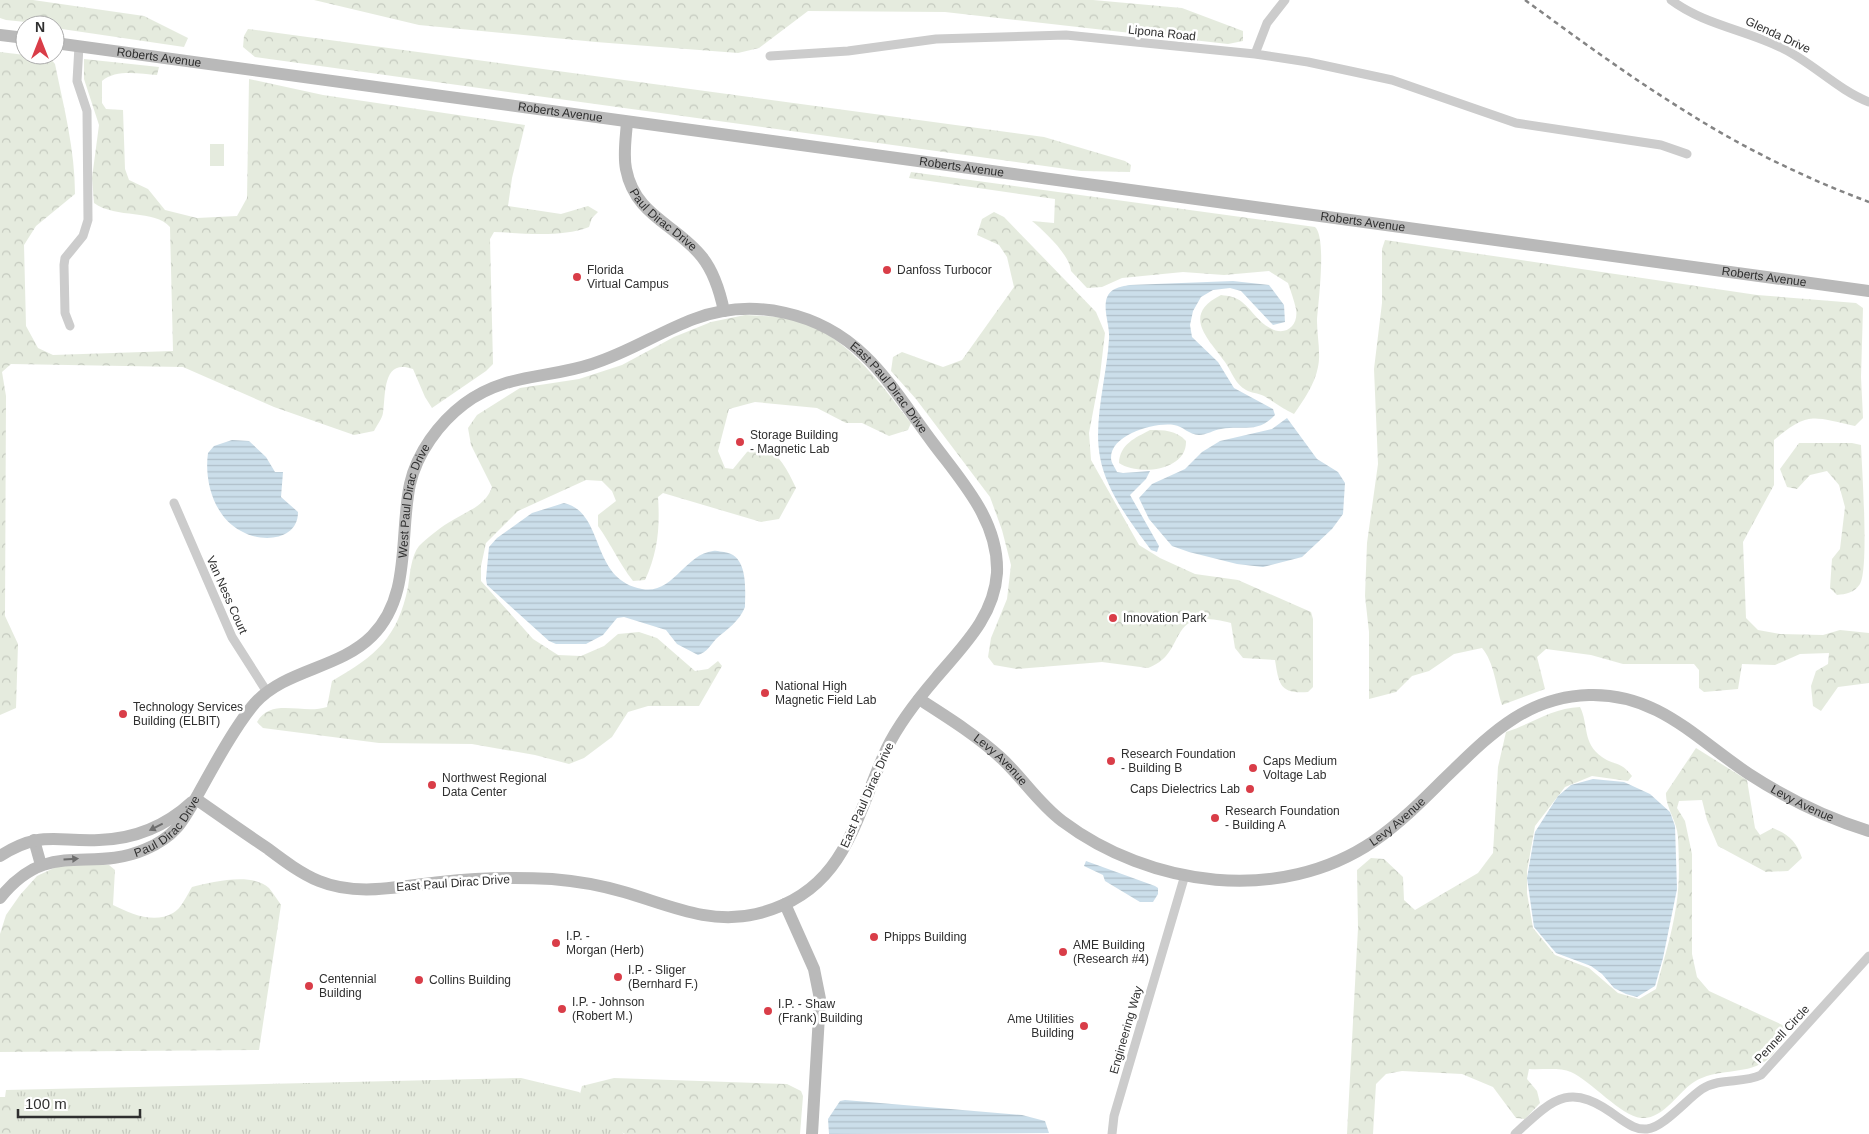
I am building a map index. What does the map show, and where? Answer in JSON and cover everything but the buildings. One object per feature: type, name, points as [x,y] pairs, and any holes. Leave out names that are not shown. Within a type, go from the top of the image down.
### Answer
[{"type":"street","points":[[1255,54],[1267,23],[1285,0]]},
{"type":"street","name":"Glenda Drive","points":[[1670,0],[1696,15],[1751,34],[1794,54],[1839,86],[1869,102]]},
{"type":"street","points":[[0,35],[15,37]]},
{"type":"street","name":"Lipona Road","points":[[770,56],[848,51],[936,39],[1066,35],[1255,54],[1317,64],[1392,80],[1516,123],[1661,145],[1688,154]]},
{"type":"street","name":"Roberts Avenue","points":[[65,44],[1869,291]]},
{"type":"street","points":[[70,326],[65,313],[65,258],[83,236],[88,220],[87,111],[78,81],[78,46]]},
{"type":"street","name":"Paul Dirac Drive","points":[[627,122],[626,169],[635,194],[649,212],[685,240],[703,258],[715,279],[724,311]]},
{"type":"street","name":"East Paul Dirac Drive","points":[[196,798],[305,874],[342,888],[375,889],[469,879],[539,879],[604,886],[702,916],[739,917],[756,914],[785,904],[808,890],[839,858],[856,827],[877,771],[892,738],[919,698],[981,624],[989,606],[997,569],[993,538],[985,517],[974,498],[882,374],[862,353],[844,338],[808,319],[780,311],[754,308],[724,311]]},
{"type":"street","name":"West Paul Dirac Drive","points":[[196,798],[241,722],[254,704],[267,692],[286,680],[359,647],[371,638],[387,617],[393,604],[399,580],[410,486],[414,472],[432,437],[459,408],[476,396],[506,381],[592,364],[692,319],[724,311]]},
{"type":"street","name":"Van Ness Court","points":[[174,503],[232,637],[267,692]]},
{"type":"street","name":"Levy Avenue","points":[[919,698],[985,744],[1015,772],[1039,800],[1077,832],[1107,849],[1185,875],[1210,880],[1255,881],[1295,875],[1336,861],[1374,841],[1401,821],[1488,737],[1511,718],[1543,703],[1589,695],[1621,698],[1654,708],[1683,725],[1768,786],[1821,812],[1869,831]]},
{"type":"street","name":"Paul Dirac Drive","points":[[0,856],[34,840],[53,837],[96,841],[136,835],[163,824],[196,798]]},
{"type":"street","name":"Paul Dirac Drive","points":[[0,898],[15,881],[41,865],[71,858],[115,858],[144,850],[179,827],[196,798]]},
{"type":"street","points":[[34,840],[41,865]]},
{"type":"street","name":"Engineering Way","points":[[1112,1134],[1114,1116],[1185,875]]},
{"type":"street","points":[[785,904],[814,969],[820,999],[812,1134]]},
{"type":"street","name":"Pennell Circle","points":[[1515,1134],[1548,1105],[1572,1097],[1590,1100],[1631,1126],[1648,1129],[1658,1124],[1710,1084],[1730,1079],[1752,1079],[1761,1075],[1869,956]]},
{"type":"green space","points":[[0,0],[33,0],[144,16],[188,38],[184,47],[65,29],[65,15],[15,15],[15,21],[0,18]]},
{"type":"green space","points":[[314,0],[1093,0],[1182,8],[1243,31],[1243,41],[1228,44],[945,12],[808,11],[759,48],[738,53],[419,25]]},
{"type":"green space","points":[[248,29],[1044,137],[1125,161],[1131,165],[1130,172],[1081,171],[255,57],[243,47],[244,36]]},
{"type":"green space","points":[[0,52],[15,54],[15,65],[55,65],[68,129],[75,178],[75,194],[36,226],[24,245],[26,326],[38,348],[53,355],[173,351],[170,227],[163,221],[155,218],[113,211],[94,203],[92,178],[99,125],[84,79],[84,59],[159,67],[157,75],[128,73],[108,77],[102,81],[102,103],[106,109],[123,110],[125,169],[129,180],[148,189],[165,210],[197,218],[237,216],[247,198],[249,79],[323,95],[525,125],[512,178],[508,206],[561,214],[588,206],[598,212],[592,218],[589,227],[566,233],[494,232],[490,239],[493,364],[486,371],[432,408],[413,369],[403,367],[391,373],[386,388],[381,420],[374,431],[354,435],[274,407],[183,367],[11,364],[2,372],[6,396],[5,616],[18,644],[16,708],[0,715]]},
{"type":"green space","points":[[210,144],[224,144],[224,166],[210,166]]},
{"type":"green space","points":[[911,172],[1315,227],[1319,233],[1321,244],[1317,321],[1319,362],[1314,380],[1308,392],[1294,414],[1264,396],[1246,390],[1236,381],[1202,327],[1200,319],[1202,311],[1209,303],[1221,295],[1240,300],[1262,323],[1270,328],[1281,331],[1290,328],[1295,320],[1296,309],[1288,283],[1269,271],[1224,275],[1183,272],[1122,278],[1102,287],[1087,288],[1071,271],[1070,265],[1056,244],[1032,221],[1054,223],[1055,199],[909,178]]},
{"type":"green space","points":[[994,212],[1004,217],[1096,312],[1105,333],[1100,375],[1089,433],[1091,460],[1139,545],[1160,558],[1195,574],[1238,580],[1311,612],[1313,619],[1313,687],[1308,692],[1292,691],[1282,686],[1275,660],[1243,658],[1235,648],[1231,623],[1210,619],[1195,620],[1186,625],[1169,652],[1161,661],[1148,668],[1102,662],[1017,669],[994,665],[988,657],[991,638],[1007,599],[1011,565],[1002,530],[990,497],[916,399],[891,371],[893,357],[902,352],[943,367],[962,360],[1014,287],[1007,257],[999,245],[977,235],[982,219]]},
{"type":"green space","points":[[1385,240],[1757,295],[1856,303],[1863,308],[1861,377],[1863,418],[1855,426],[1829,420],[1804,420],[1795,424],[1774,440],[1774,485],[1743,542],[1746,618],[1758,630],[1780,634],[1823,635],[1840,630],[1869,633],[1869,683],[1838,687],[1821,711],[1813,706],[1811,686],[1816,671],[1828,664],[1829,653],[1800,654],[1775,665],[1742,664],[1738,689],[1704,692],[1699,688],[1699,670],[1694,664],[1623,664],[1591,655],[1546,649],[1537,657],[1545,689],[1502,705],[1492,667],[1482,648],[1454,654],[1429,671],[1412,676],[1396,692],[1369,699],[1369,632],[1365,596],[1367,543],[1378,464],[1374,369],[1382,303],[1382,249]]},
{"type":"green space","points":[[745,315],[788,318],[808,324],[826,333],[843,345],[873,375],[911,423],[908,430],[889,436],[862,423],[846,423],[817,408],[755,402],[729,409],[718,451],[725,468],[733,469],[747,452],[760,444],[772,452],[786,468],[796,488],[779,519],[761,522],[663,493],[658,497],[659,519],[653,559],[645,580],[633,581],[598,526],[598,515],[616,501],[612,491],[602,481],[586,480],[518,511],[486,543],[481,566],[481,581],[533,639],[558,655],[581,656],[604,646],[618,634],[639,632],[657,638],[695,671],[708,669],[718,661],[722,666],[699,706],[648,706],[628,712],[612,737],[584,758],[569,764],[535,755],[472,744],[379,743],[263,728],[257,722],[270,710],[279,708],[318,709],[327,707],[332,681],[361,663],[383,643],[391,632],[404,604],[416,550],[444,525],[481,503],[492,487],[471,445],[468,428],[477,415],[520,388],[579,379],[622,365],[674,337],[711,322]]},
{"type":"green space","points":[[1150,430],[1174,433],[1186,441],[1184,451],[1179,459],[1170,465],[1149,470],[1127,467],[1119,463],[1125,446]]},
{"type":"green space","points":[[1799,443],[1852,443],[1861,445],[1864,518],[1863,575],[1860,584],[1855,589],[1844,594],[1837,595],[1830,588],[1832,559],[1840,549],[1845,507],[1839,485],[1827,471],[1810,475],[1797,489],[1787,487],[1780,469]]},
{"type":"green space","points":[[1580,707],[1591,746],[1602,757],[1621,766],[1632,776],[1628,781],[1592,776],[1565,787],[1535,826],[1527,871],[1527,893],[1533,928],[1555,955],[1589,968],[1618,993],[1639,999],[1656,989],[1672,927],[1679,881],[1678,837],[1676,825],[1667,803],[1666,793],[1696,748],[1747,780],[1755,828],[1760,835],[1773,828],[1783,833],[1791,839],[1802,858],[1788,871],[1766,872],[1718,846],[1707,820],[1702,800],[1679,801],[1677,808],[1685,821],[1692,854],[1692,954],[1697,977],[1709,991],[1789,1028],[1775,1051],[1764,1062],[1748,1069],[1711,1075],[1694,1082],[1663,1110],[1649,1117],[1641,1118],[1624,1111],[1579,1076],[1567,1070],[1529,1069],[1527,1079],[1537,1091],[1540,1103],[1525,1119],[1516,1118],[1493,1087],[1462,1074],[1402,1071],[1386,1074],[1376,1084],[1373,1134],[1347,1134],[1358,928],[1357,870],[1371,858],[1384,859],[1403,877],[1404,900],[1415,910],[1478,873],[1493,853],[1498,767],[1506,732],[1551,713]]},
{"type":"green space","points":[[77,863],[109,865],[115,870],[113,905],[127,912],[150,918],[166,916],[176,911],[192,887],[242,879],[262,883],[269,888],[281,905],[259,1050],[0,1052],[0,934],[6,915],[37,876],[56,867]]},
{"type":"green space","points":[[521,1078],[579,1092],[624,1134],[0,1134],[6,1090]]},
{"type":"green space","points":[[614,1078],[787,1084],[801,1091],[803,1096],[800,1134],[625,1134],[602,1122],[579,1098],[582,1086]]},
{"type":"green space","points":[[0,1097],[12,1097],[14,1118],[12,1134],[0,1134]]},
{"type":"water","points":[[1233,281],[1269,285],[1284,305],[1285,322],[1273,325],[1241,291],[1230,288],[1213,290],[1201,297],[1193,311],[1190,325],[1192,337],[1218,362],[1234,388],[1273,409],[1275,415],[1262,425],[1256,427],[1221,429],[1202,435],[1192,434],[1174,425],[1156,426],[1135,431],[1118,442],[1111,458],[1117,472],[1150,471],[1146,479],[1130,495],[1159,546],[1157,552],[1151,550],[1120,506],[1103,470],[1100,457],[1098,443],[1099,414],[1109,339],[1106,310],[1107,297],[1112,291],[1130,285]]},
{"type":"water","points":[[1287,418],[1317,459],[1338,472],[1345,483],[1343,514],[1332,529],[1302,557],[1263,567],[1237,564],[1172,546],[1149,519],[1139,498],[1152,484],[1185,469],[1202,452],[1220,441],[1272,429]]},
{"type":"water","points":[[232,440],[249,441],[266,457],[275,472],[283,472],[281,497],[298,512],[292,529],[285,534],[268,538],[249,535],[232,525],[218,508],[213,497],[208,475],[208,453],[214,446]]},
{"type":"water","points":[[564,503],[577,509],[586,519],[605,560],[613,573],[625,583],[642,589],[653,589],[671,580],[694,559],[703,554],[713,551],[724,552],[738,559],[742,566],[745,583],[745,607],[736,621],[704,652],[698,655],[677,644],[666,630],[624,617],[617,618],[603,635],[586,644],[556,644],[549,641],[487,585],[489,547],[497,538],[532,513]]},
{"type":"water","points":[[1593,779],[1624,782],[1650,794],[1670,812],[1675,826],[1677,889],[1663,958],[1655,986],[1637,997],[1614,988],[1602,974],[1591,966],[1556,953],[1534,927],[1527,878],[1535,832],[1558,796],[1571,785]]},
{"type":"water","points":[[1086,861],[1155,886],[1158,888],[1158,894],[1153,902],[1140,902],[1105,881],[1103,875],[1084,866]]},
{"type":"water","points":[[840,1101],[1022,1115],[1045,1121],[1049,1133],[829,1134],[828,1119]]},
{"type":"railway","points":[[1525,0],[1624,71],[1707,125],[1821,183],[1869,202]]},
{"type":"place","name":"Danfoss Turbocor","points":[[887,270]]},
{"type":"place","name":"Florida Virtual Campus","points":[[577,277]]},
{"type":"place","name":"Storage Building - Magnetic Lab","points":[[740,442]]},
{"type":"place","name":"Innovation Park","points":[[1113,618]]},
{"type":"place","name":"National High Magnetic Field Lab","points":[[765,693]]},
{"type":"place","name":"Technology Services Building (ELBIT)","points":[[123,714]]},
{"type":"place","name":"Research Foundation - Building B","points":[[1111,761]]},
{"type":"place","name":"Caps Medium Voltage Lab","points":[[1253,768]]},
{"type":"place","name":"Northwest Regional Data Center","points":[[432,785]]},
{"type":"place","name":"Caps Dielectrics Lab","points":[[1250,789]]},
{"type":"place","name":"Research Foundation - Building A","points":[[1215,818]]},
{"type":"place","name":"Phipps Building","points":[[874,937]]},
{"type":"place","name":"I.P. - Morgan (Herb)","points":[[556,943]]},
{"type":"place","name":"AME Building (Research #4)","points":[[1063,952]]},
{"type":"place","name":"I.P. - Sliger (Bernhard F.)","points":[[618,977]]},
{"type":"place","name":"Collins Building","points":[[419,980]]},
{"type":"place","name":"Centennial Building","points":[[309,986]]},
{"type":"place","name":"I.P. - Johnson (Robert M.)","points":[[562,1009]]},
{"type":"place","name":"I.P. - Shaw (Frank) Building","points":[[768,1011]]},
{"type":"place","name":"Ame Utilities Building","points":[[1084,1026]]}]
